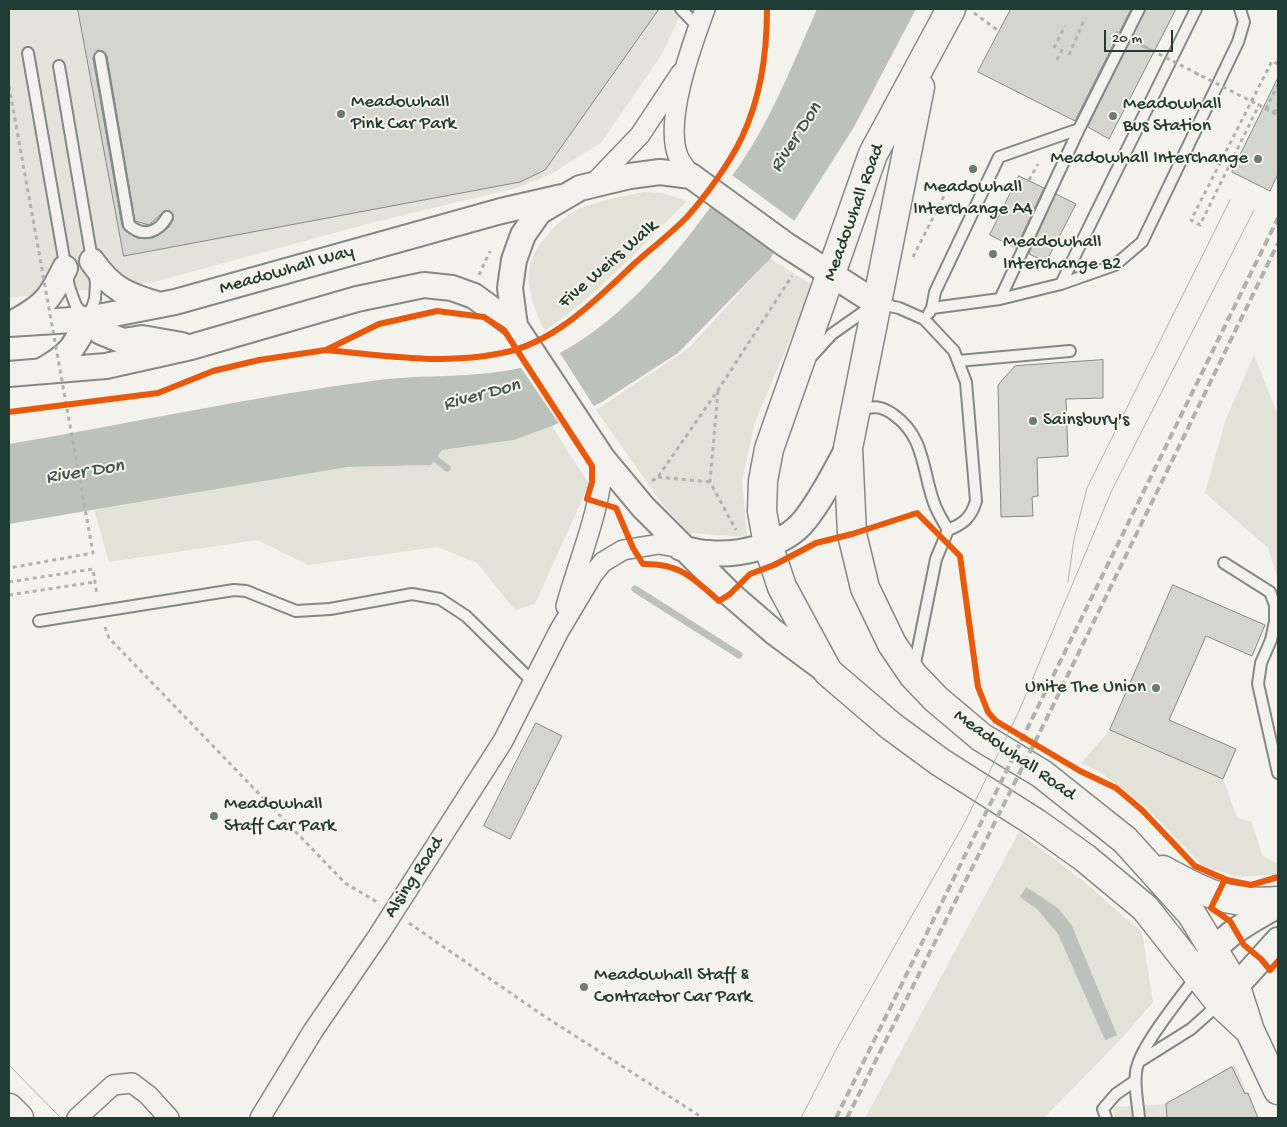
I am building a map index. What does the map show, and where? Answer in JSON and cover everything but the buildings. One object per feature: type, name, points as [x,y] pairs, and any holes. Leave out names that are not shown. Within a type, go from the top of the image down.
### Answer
[{"type":"main road","name":"Meadowhall Road","points":[[951,9],[873,154],[832,274],[768,449],[763,481],[762,512],[756,548],[782,587],[828,672],[891,726],[940,762],[1036,823],[1085,858],[1145,908],[1198,974],[1228,995]]},
{"type":"main road","name":"Meadowhall Road","points":[[925,58],[848,448],[852,534],[865,588],[892,644],[913,675],[936,699],[975,732],[1042,774],[1110,828],[1144,860],[1191,913],[1214,948],[1228,995],[1250,1031],[1278,1090]]},
{"type":"main road","points":[[1144,860],[1200,891],[1227,900],[1278,903]]},
{"type":"main road","points":[[9,1108],[19,1118]]},
{"type":"street","points":[[594,183],[640,135],[683,70],[706,9]]},
{"type":"street","points":[[683,70],[674,136],[678,157],[691,176]]},
{"type":"street","name":"Meadowhall Way","points":[[515,326],[510,288],[514,260],[523,235],[539,212],[562,197],[594,183],[660,172],[691,176],[795,251],[876,303]]},
{"type":"street","name":"Meadowhall Way","points":[[10,324],[88,318],[161,305],[501,211],[562,197]]},
{"type":"street","points":[[92,261],[102,276],[118,290],[161,305]]},
{"type":"street","points":[[10,324],[42,307],[53,293],[65,268]]},
{"type":"street","name":"Meadowhall Way","points":[[9,374],[106,366],[191,347],[357,298],[424,285],[452,288],[474,296],[515,326],[603,459],[681,548]]},
{"type":"street","points":[[36,373],[62,360],[77,342],[88,318],[101,332],[122,341],[142,338],[191,347]]},
{"type":"street","name":"Meadowhall Road","points":[[681,548],[708,553],[756,548],[795,530],[804,522],[820,498],[848,448]]},
{"type":"street","name":"Alsing Road","points":[[559,631],[598,502],[603,481],[603,459]]},
{"type":"street","name":"Alsing Road","points":[[260,1118],[313,1031],[503,741],[559,631],[593,574],[603,562],[623,550],[659,544],[681,548]]},
{"type":"street","name":"Meadowhall Road","points":[[681,548],[774,632],[828,672]]},
{"type":"street","points":[[1198,974],[1214,948],[1224,938],[1278,903]]},
{"type":"street","points":[[1228,995],[1278,940]]},
{"type":"street","points":[[77,1118],[113,1085],[132,1083],[148,1095],[170,1118]]},
{"type":"lane","points":[[681,9],[699,28]]},
{"type":"lane","points":[[1000,299],[1079,129],[1139,9]]},
{"type":"lane","points":[[1061,284],[1196,9]]},
{"type":"lane","points":[[932,308],[1000,299],[1061,284],[1115,265],[1142,242],[1238,42],[1244,22],[1240,9]]},
{"type":"lane","points":[[28,53],[65,268],[76,306],[88,318],[95,299],[96,283],[59,66]]},
{"type":"lane","points":[[100,57],[129,225],[135,230],[154,231],[162,226],[167,217]]},
{"type":"lane","points":[[924,319],[932,308],[935,292],[999,158],[1079,129]]},
{"type":"lane","points":[[876,303],[899,308],[924,319],[954,351],[966,382],[976,502],[966,522],[948,530],[936,559],[913,675]]},
{"type":"lane","name":"Meadowhall Road","points":[[795,374],[832,334],[876,303]]},
{"type":"lane","points":[[958,361],[1070,351]]},
{"type":"lane","points":[[854,412],[870,406],[885,408],[906,423],[918,442],[934,504],[948,530]]},
{"type":"lane","points":[[1224,563],[1270,592],[1274,605],[1276,621],[1271,640],[1261,663],[1258,684],[1278,772]]},
{"type":"lane","points":[[39,621],[234,590],[246,591],[296,611],[330,609],[412,594],[440,599],[466,616],[533,682]]},
{"type":"lane","points":[[1139,1118],[1136,1081],[1139,1061],[1156,1032],[1198,974]]},
{"type":"lane","points":[[1139,1061],[1191,1029],[1228,995]]},
{"type":"lane","points":[[1106,1118],[1103,1109],[1116,1094],[1136,1081]]},
{"type":"path","points":[[967,9],[1000,32]]},
{"type":"path","points":[[1068,55],[1085,18]]},
{"type":"path","points":[[1054,48],[1065,26]]},
{"type":"path","points":[[1116,32],[1278,115]]},
{"type":"path","points":[[1141,45],[1154,52]]},
{"type":"path","points":[[1057,60],[1063,48]]},
{"type":"path","points":[[1278,64],[1272,61],[1191,220],[1200,225],[1259,105],[1278,115]]},
{"type":"path","points":[[1266,109],[1278,85]]},
{"type":"path","points":[[9,86],[93,553],[9,568]]},
{"type":"path","points":[[1274,113],[1278,104]]},
{"type":"path","points":[[1028,180],[1038,164]]},
{"type":"path","points":[[885,257],[911,262],[944,196]]},
{"type":"path","points":[[634,496],[658,477],[718,390],[795,251]]},
{"type":"path","points":[[718,390],[710,482],[742,540],[756,548]]},
{"type":"path","points":[[58,406],[77,404]]},
{"type":"path","points":[[658,477],[710,482]]},
{"type":"path","points":[[9,582],[93,569],[99,611],[109,638],[345,883],[393,911],[541,1014],[703,1118]]},
{"type":"path","points":[[9,595],[95,582]]},
{"type":"shaded area","name":"Meadowhall Pink Car Park","points":[[9,9],[683,9],[662,54],[602,142],[553,173],[517,188],[375,222],[150,283],[9,298]]},
{"type":"shaded area","points":[[644,192],[663,193],[687,201],[601,285],[545,331],[534,305],[529,280],[533,256],[540,244],[566,216],[581,208],[598,202]]},
{"type":"shaded area","points":[[770,259],[813,285],[755,422],[742,480],[747,537],[689,533],[660,501],[596,410],[689,348]]},
{"type":"shaded area","points":[[1254,355],[1278,415],[1278,579],[1268,548],[1205,493],[1225,421]]},
{"type":"shaded area","points":[[552,426],[589,484],[535,604],[515,610],[477,563],[437,547],[308,565],[257,540],[109,562],[94,510],[348,467],[431,465],[442,450],[514,440]]},
{"type":"shaded area","points":[[1110,730],[1223,779],[1237,818],[1252,822],[1262,855],[1278,864],[1278,874],[1237,877],[1202,865],[1148,809],[1103,774],[1081,763]]},
{"type":"shaded area","points":[[1019,832],[1083,881],[1142,932],[1153,1002],[1121,1039],[1044,1118],[865,1118]]},
{"type":"shaded area","points":[[1235,1064],[1258,1118],[1115,1118],[1113,1107],[1166,1104]]},
{"type":"water","name":"River Don","points":[[817,9],[916,9],[854,127],[770,259],[678,353],[602,402],[552,426],[514,440],[442,450],[431,465],[348,467],[9,524],[9,444],[333,386],[400,378],[467,375],[512,370],[552,357],[582,340],[638,294],[687,238],[710,208],[760,133]]},
{"type":"water","points":[[1026,887],[1058,908],[1072,926],[1117,1035],[1105,1040],[1058,934],[1037,909],[1020,897]]},
{"type":"pier","points":[[729,173],[796,222],[776,254],[707,204]]},
{"type":"pier","points":[[558,350],[595,408],[560,425],[519,365]]},
{"type":"waterway","points":[[429,454],[447,468]]},
{"type":"waterway","points":[[635,589],[739,655]]},
{"type":"tram line","points":[[1068,582],[1074,539],[1087,488],[1230,200]]},
{"type":"tram line","points":[[801,1118],[838,1046],[965,822],[1019,711],[1112,490],[1254,210]]},
{"type":"tram line","points":[[9,1065],[61,1118]]},
{"type":"railway","points":[[836,1118],[1278,218]]},
{"type":"railway","points":[[847,1118],[1044,724],[1278,243]]},
{"type":"cycle path","name":"Five Weirs Walk","points":[[326,350],[392,357],[436,359],[480,357],[521,348],[540,340],[591,304],[686,218],[709,190],[731,158],[749,122],[758,91],[766,42],[767,9]]},
{"type":"cycle path","points":[[9,412],[158,393],[213,371],[259,360],[326,350],[379,324],[437,311],[484,317],[504,330],[592,466],[592,482],[587,499],[616,508],[633,548],[643,564],[656,564],[676,569],[693,579],[719,601],[730,594],[750,574],[774,565],[816,543],[852,534],[917,513],[960,556],[978,687],[988,712],[996,721],[1080,771],[1116,788],[1142,810],[1195,866],[1227,880],[1251,885],[1278,877]]},
{"type":"cycle path","points":[[1225,879],[1211,908],[1230,921],[1244,945],[1261,959],[1270,970],[1278,961]]},
{"type":"place","name":"Meadowhall Pink Car Park","points":[[341,114]]},
{"type":"place","name":"Meadowhall Bus Station","points":[[1113,116]]},
{"type":"place","name":"Meadowhall Interchange","points":[[1258,159]]},
{"type":"place","name":"Meadowhall Interchange A4","points":[[973,169]]},
{"type":"place","name":"Meadowhall Interchange B2","points":[[993,254]]},
{"type":"place","name":"Sainsbury's","points":[[1033,421]]},
{"type":"place","name":"Unite The Union","points":[[1156,688]]},
{"type":"place","name":"Meadowhall Staff Car Park","points":[[214,816]]},
{"type":"place","name":"Meadowhall Staff & Contractor Car Park","points":[[584,987]]}]
